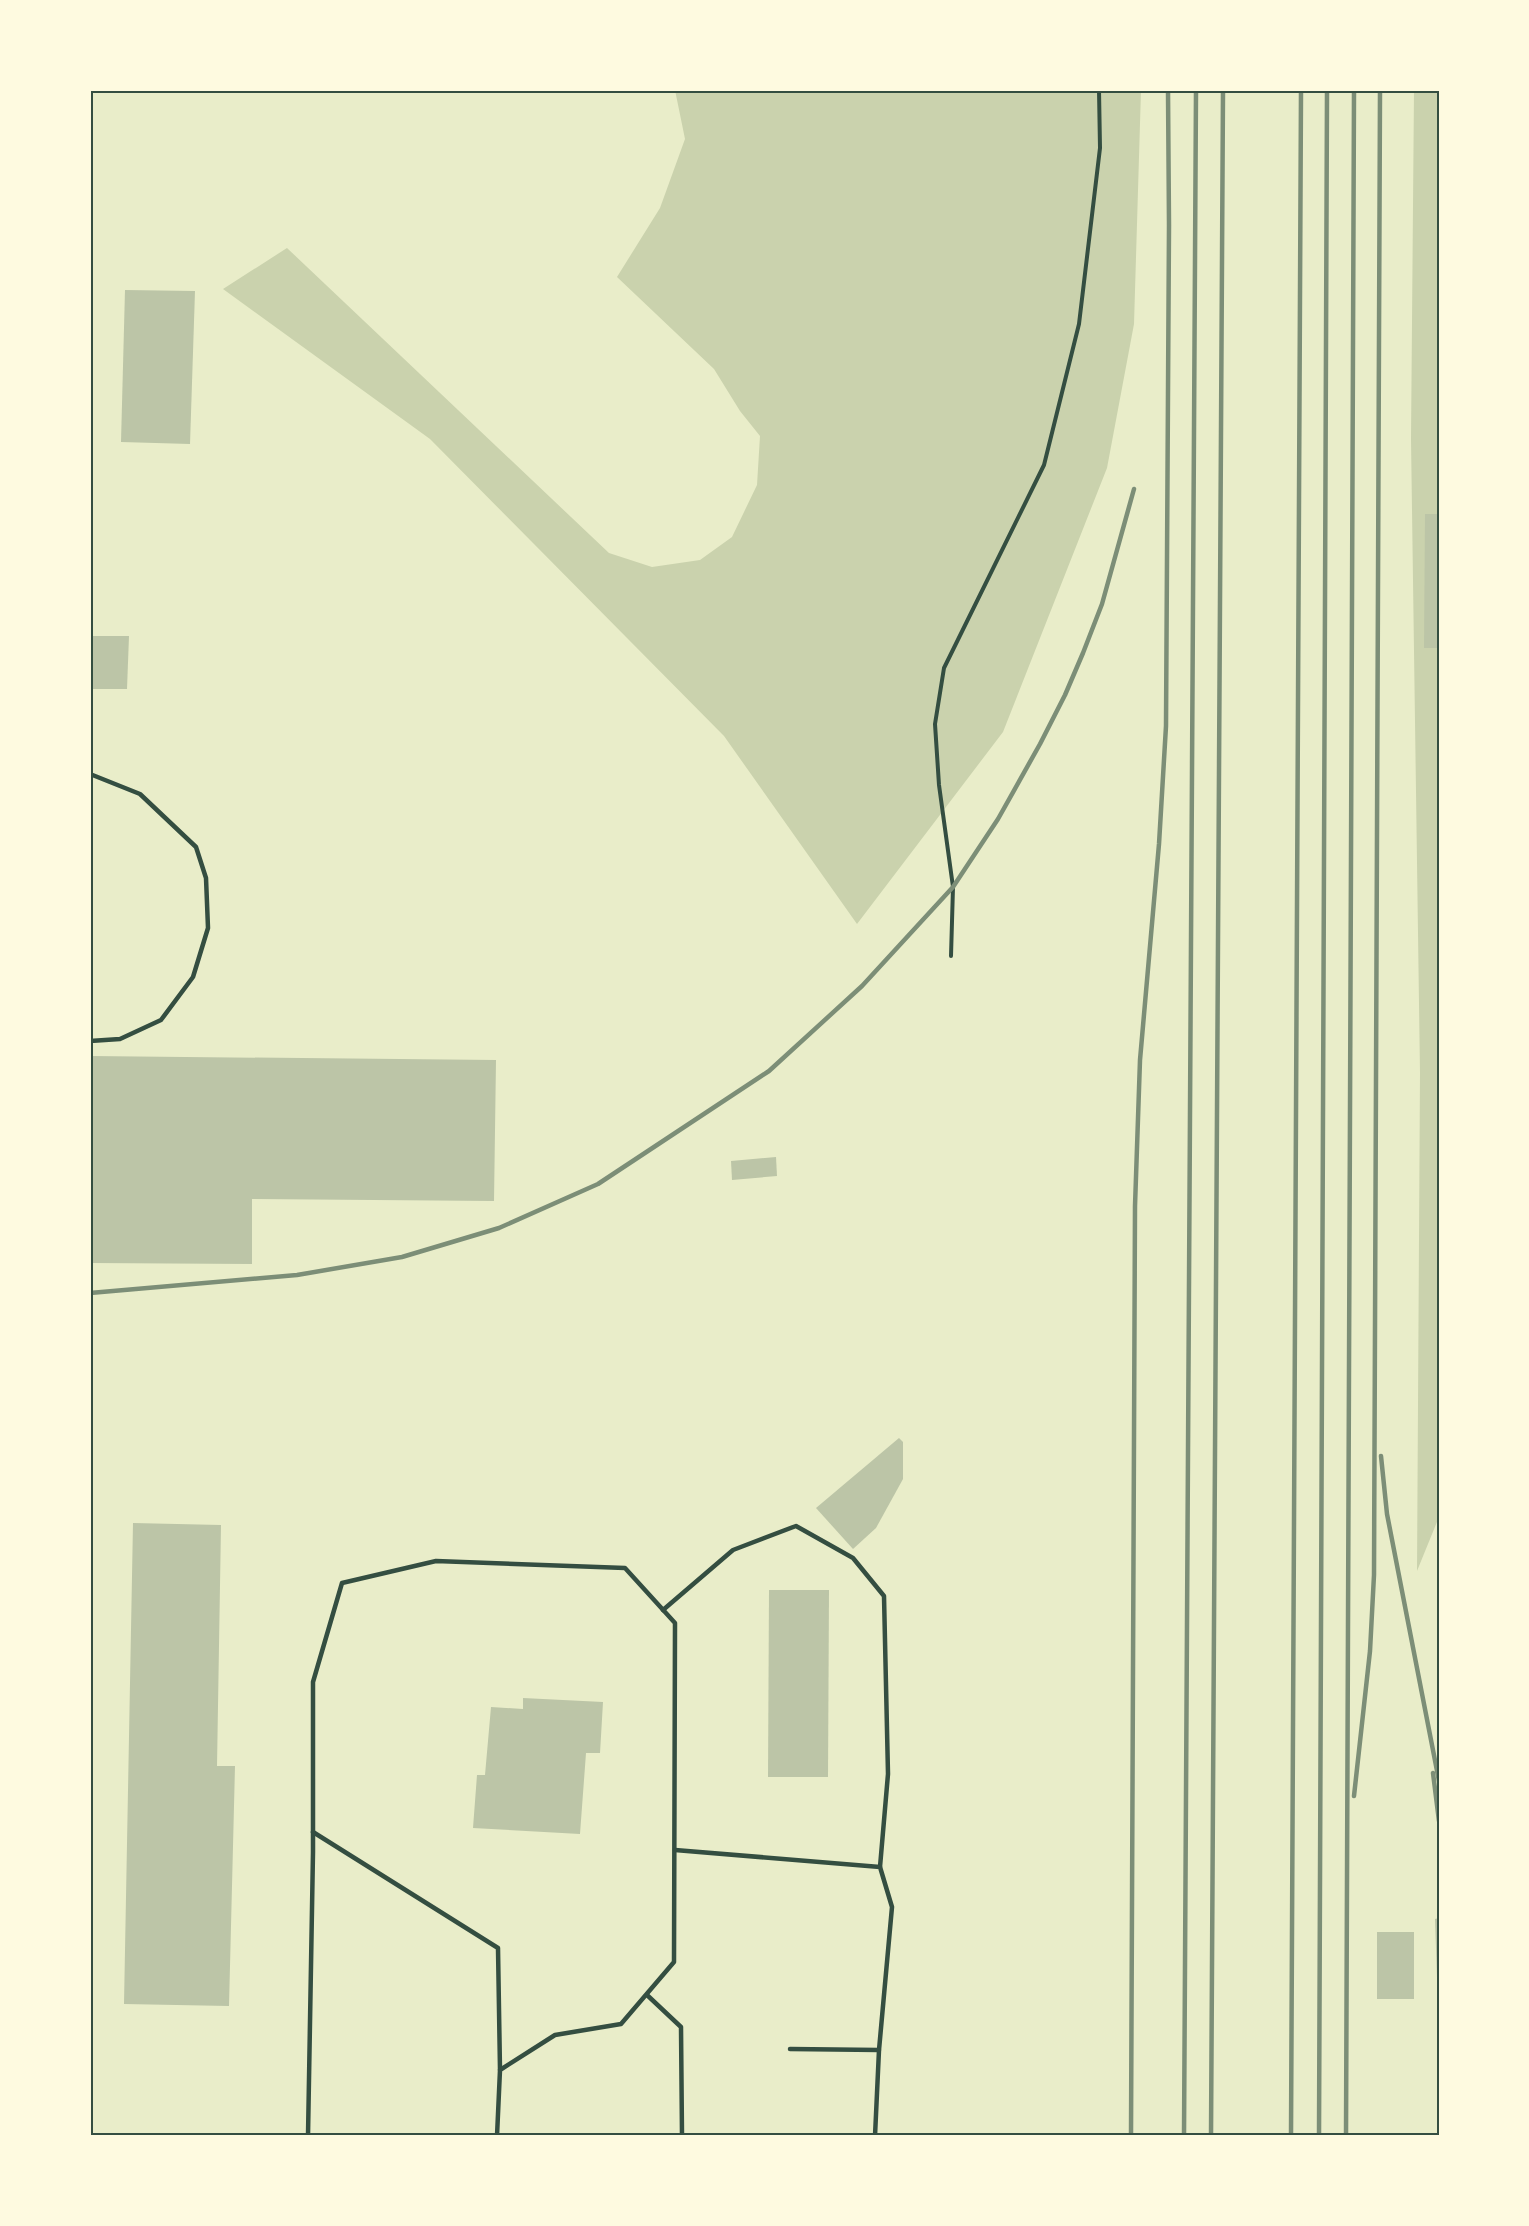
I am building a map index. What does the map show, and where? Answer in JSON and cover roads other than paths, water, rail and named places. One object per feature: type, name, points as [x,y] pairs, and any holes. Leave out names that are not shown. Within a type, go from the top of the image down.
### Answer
[{"type":"lane","points":[[90,774],[140,794],[196,847],[206,878],[208,928],[193,977],[161,1020],[120,1039],[90,1041]]},
{"type":"lane","points":[[663,1610],[733,1550],[796,1526],[853,1558],[884,1596],[888,1774],[880,1867],[892,1907],[879,2050],[875,2136]]},
{"type":"lane","points":[[308,2136],[313,1682],[342,1583],[436,1561],[625,1568],[675,1623],[674,1962],[621,2024],[555,2035],[500,2070]]},
{"type":"lane","points":[[313,1832],[498,1948],[500,2070],[497,2136]]},
{"type":"lane","points":[[675,1850],[880,1867]]},
{"type":"lane","points":[[646,1995],[681,2027],[682,2136]]},
{"type":"lane","points":[[790,2049],[879,2050]]},
{"type":"railway","points":[[1131,2136],[1135,1206],[1140,1060],[1159,844],[1166,726],[1168,90]]},
{"type":"railway","points":[[1184,2136],[1196,90]]},
{"type":"railway","points":[[1211,2136],[1223,90]]},
{"type":"railway","points":[[1291,2136],[1301,90]]},
{"type":"railway","points":[[1319,2136],[1327,90]]},
{"type":"railway","points":[[1346,2136],[1354,90]]},
{"type":"railway","points":[[1354,1796],[1370,1651],[1374,1575],[1380,90]]},
{"type":"railway","points":[[90,1293],[297,1275],[402,1257],[499,1228],[598,1184],[769,1071],[862,986],[953,887],[998,819],[1040,744],[1083,653],[1102,604],[1134,489]]},
{"type":"railway","points":[[1381,1456],[1387,1514],[1439,1781]]},
{"type":"railway","points":[[1433,1773],[1439,1821]]}]
